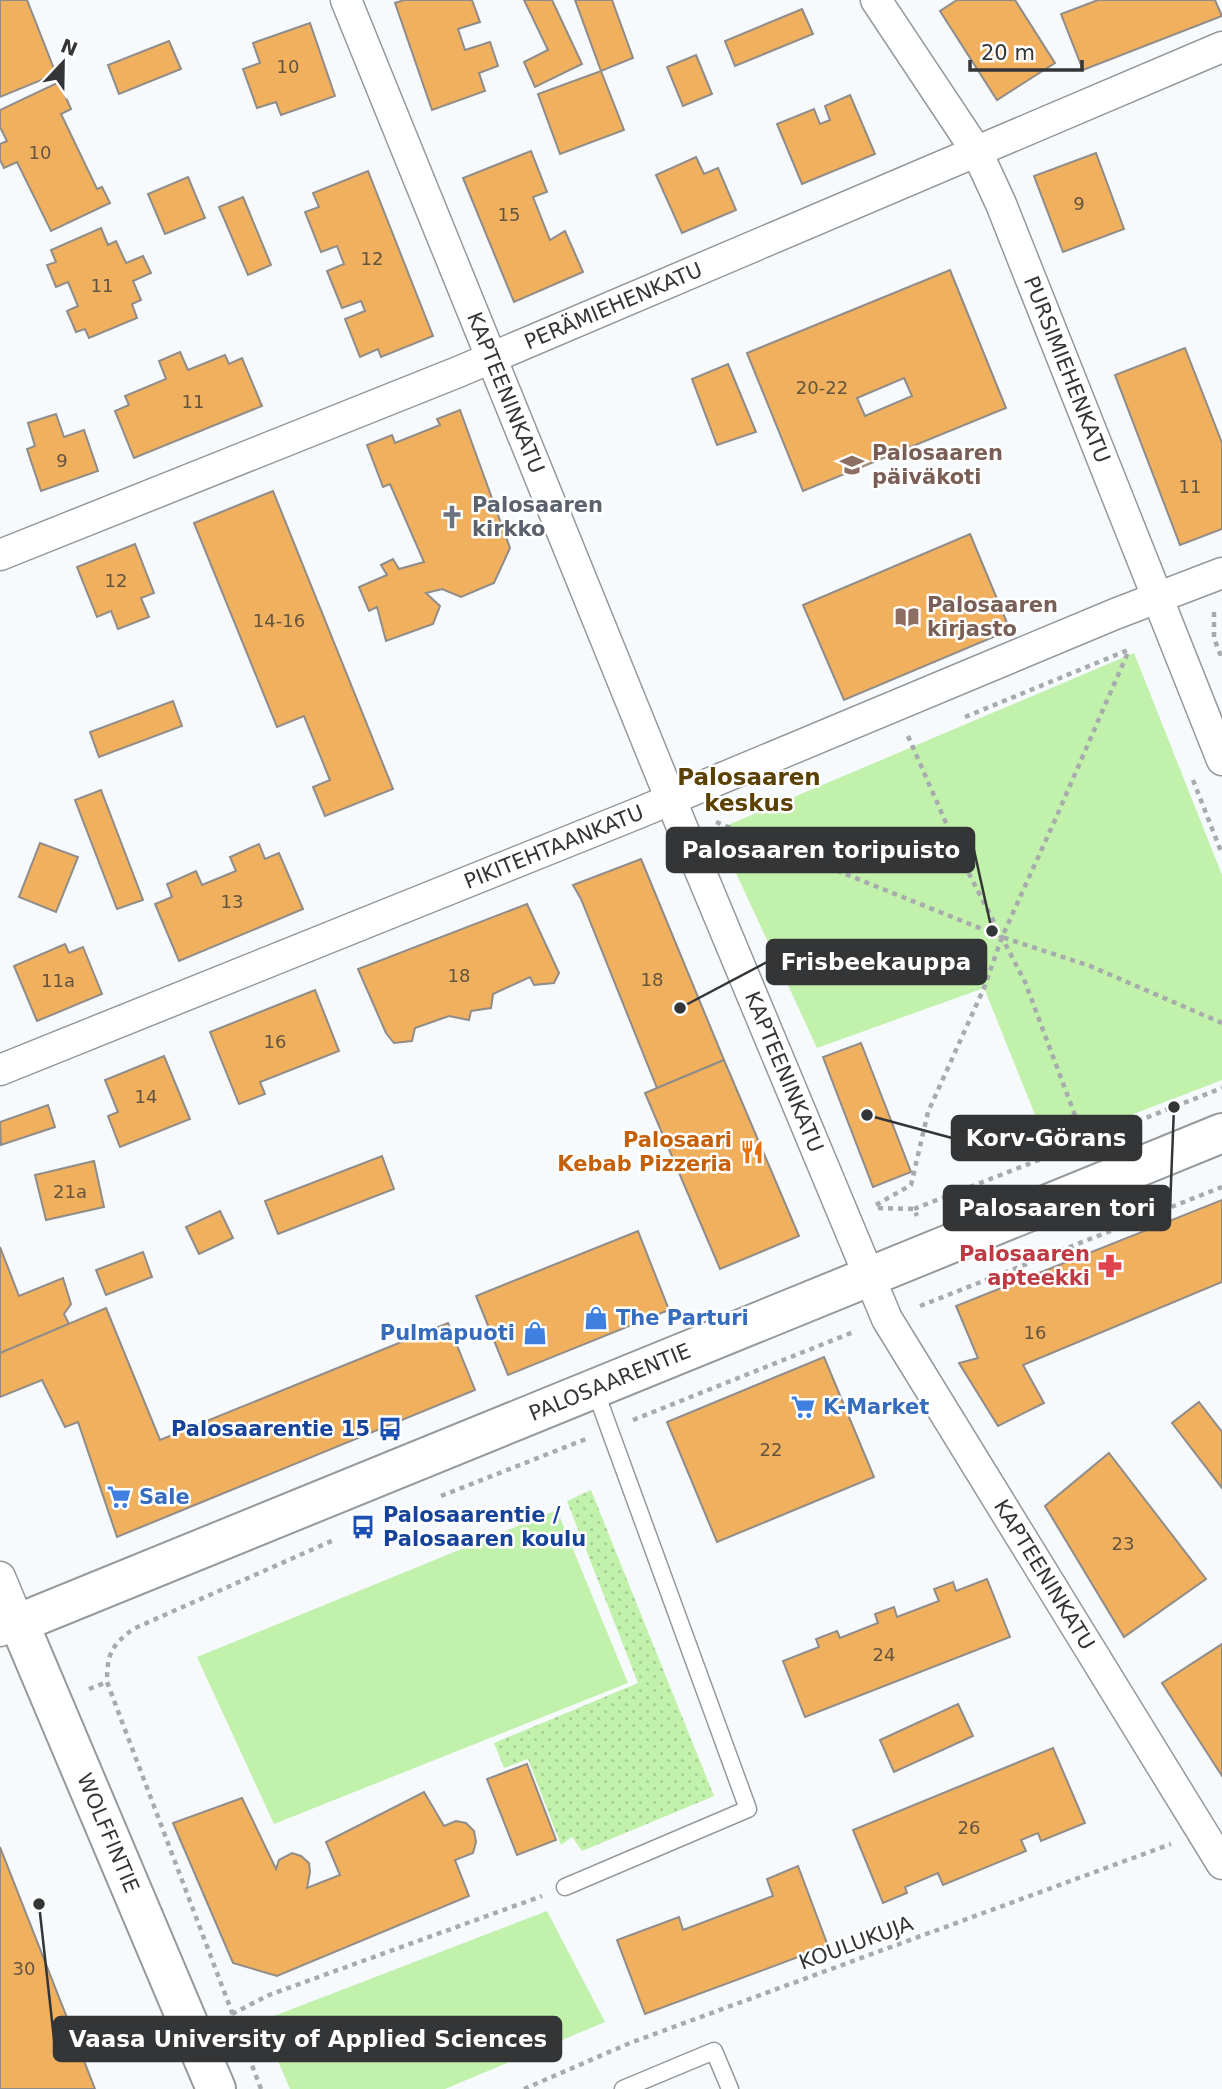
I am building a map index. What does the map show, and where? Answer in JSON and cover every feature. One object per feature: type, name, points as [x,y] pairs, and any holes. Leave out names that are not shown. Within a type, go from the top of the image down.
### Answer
[{"type":"main road","name":"PALOSAARENTIE","points":[[10,1627],[1222,1133]]},
{"type":"main road","name":"WOLFFINTIE","points":[[10,1627],[216,2089]]},
{"type":"street","name":"KAPTEENINKATU","points":[[346,0],[671,799],[887,1319],[1222,1864]]},
{"type":"street","name":"PURSIMIEHENKATU","points":[[876,0],[977,152],[1001,204],[1222,760]]},
{"type":"street","name":"PERÄMIEHENKATU","points":[[0,555],[491,358],[1222,47]]},
{"type":"street","name":"PIKITEHTAANKATU","points":[[0,1069],[671,799],[1222,573]]},
{"type":"street","name":"WOLFFINTIE","points":[[0,1577],[10,1627]]},
{"type":"lane","points":[[565,1887],[748,1809],[595,1390]]},
{"type":"lane","points":[[623,2089],[714,2051],[730,2089]]},
{"type":"path","points":[[871,1208],[911,1185],[928,1112],[1129,650]]},
{"type":"path","points":[[895,708],[964,864],[1026,982],[1085,1142]]},
{"type":"path","points":[[712,820],[1002,937],[1090,966],[1222,1023]]},
{"type":"path","points":[[914,1209],[1222,1088]]},
{"type":"path","points":[[441,1496],[1222,1187]]},
{"type":"path","points":[[261,2089],[107,1682],[107,1660],[117,1642],[133,1629],[337,1538]]},
{"type":"path","name":"KOULUKUJA","points":[[524,2089],[630,2043],[1171,1844],[1201,1830]]},
{"type":"path","points":[[232,2014],[269,1995],[565,1887]]},
{"type":"green space","points":[[1134,653],[1222,875],[1222,1080],[1048,1147],[984,988],[817,1048],[716,830]]},
{"type":"green space","points":[[591,1490],[714,1796],[582,1851],[572,1837],[561,1845],[528,1759],[504,1768],[494,1743],[638,1683],[567,1501]]},
{"type":"green space","points":[[557,1510],[628,1683],[274,1824],[197,1657]]},
{"type":"green space","points":[[547,1911],[605,2022],[445,2089],[290,2089],[261,2021]]},
{"type":"building","points":[[0,0],[27,0],[56,74],[0,97]]},
{"type":"building","points":[[404,0],[472,0],[480,22],[458,29],[465,50],[490,42],[498,66],[479,73],[485,91],[432,110],[395,3]]},
{"type":"building","points":[[524,0],[552,0],[582,64],[535,87],[524,62],[548,50]]},
{"type":"building","points":[[575,0],[612,0],[633,58],[601,71]]},
{"type":"building","points":[[957,0],[1015,0],[1055,63],[997,100],[940,11]]},
{"type":"building","points":[[1098,0],[1215,0],[1222,16],[1083,70],[1061,14]]},
{"type":"building","points":[[802,9],[813,34],[735,66],[725,41]]},
{"type":"building","points":[[310,23],[335,96],[281,115],[276,102],[257,108],[243,69],[260,63],[253,43]]},
{"type":"building","points":[[169,41],[181,69],[119,94],[108,65]]},
{"type":"building","points":[[696,55],[712,94],[683,106],[667,67]]},
{"type":"building","points":[[601,71],[624,130],[560,154],[538,94]]},
{"type":"building","points":[[59,82],[71,109],[61,114],[97,189],[102,187],[110,203],[51,231],[17,162],[4,168],[0,160],[0,144],[7,141],[0,127],[0,110]]},
{"type":"building","points":[[850,95],[875,154],[802,184],[777,124],[814,109],[820,124],[830,120],[825,106]]},
{"type":"building","points":[[531,151],[547,192],[533,197],[550,240],[565,231],[583,272],[514,302],[463,178]]},
{"type":"building","points":[[1096,153],[1124,229],[1063,252],[1034,176]]},
{"type":"building","points":[[696,157],[704,174],[718,168],[736,210],[682,233],[656,175]]},
{"type":"building","points":[[368,171],[433,336],[381,357],[378,349],[360,357],[345,319],[365,311],[361,301],[342,308],[327,271],[344,264],[337,246],[321,252],[305,212],[319,207],[313,193]]},
{"type":"building","points":[[188,177],[205,218],[165,234],[148,194]]},
{"type":"building","points":[[243,197],[271,265],[248,275],[219,207]]},
{"type":"building","points":[[101,228],[108,245],[116,241],[126,263],[143,256],[151,273],[133,281],[141,300],[132,304],[137,318],[89,338],[85,329],[76,332],[67,311],[78,306],[68,282],[56,287],[47,265],[56,262],[51,250]]},
{"type":"building","points":[[950,270],[1006,408],[803,491],[747,353]],"holes":[[[904,378],[912,396],[865,416],[857,398]]]},
{"type":"building","points":[[1185,348],[1222,443],[1222,529],[1180,545],[1115,375]]},
{"type":"building","points":[[180,352],[188,370],[225,355],[229,364],[242,358],[262,406],[134,458],[115,411],[129,405],[125,396],[166,379],[159,361]]},
{"type":"building","points":[[728,364],[756,432],[717,445],[692,379]]},
{"type":"building","name":"Palosaaren kirkko","points":[[460,410],[510,548],[494,583],[461,597],[442,589],[426,593],[440,606],[433,624],[386,641],[377,607],[369,611],[359,587],[387,575],[381,565],[393,559],[399,569],[424,562],[390,484],[383,487],[367,445],[392,435],[395,443],[440,425],[437,419]]},
{"type":"building","points":[[56,414],[64,437],[84,430],[98,471],[41,491],[27,449],[35,446],[28,423]]},
{"type":"building","points":[[273,491],[393,789],[325,816],[313,787],[330,780],[304,716],[277,727],[194,523]]},
{"type":"building","name":"Palosaaren kirjasto","points":[[970,534],[1010,630],[844,700],[803,605]]},
{"type":"building","points":[[135,544],[154,593],[141,598],[149,617],[118,629],[111,611],[97,617],[77,567]]},
{"type":"building","points":[[173,701],[182,726],[99,757],[90,732]]},
{"type":"building","points":[[101,790],[143,900],[117,909],[75,800]]},
{"type":"building","points":[[40,843],[78,857],[56,912],[19,897]]},
{"type":"building","points":[[259,844],[265,859],[279,853],[303,909],[179,961],[155,904],[172,897],[167,884],[196,871],[202,885],[236,871],[230,857]]},
{"type":"building","points":[[641,859],[724,1060],[657,1088],[573,885]]},
{"type":"building","points":[[527,904],[559,973],[554,983],[534,985],[530,977],[493,994],[491,1008],[471,1011],[469,1020],[449,1016],[415,1028],[412,1041],[394,1043],[386,1033],[358,969]]},
{"type":"building","points":[[65,944],[69,953],[83,947],[102,994],[37,1021],[14,966]]},
{"type":"building","points":[[315,990],[339,1051],[260,1082],[265,1094],[239,1104],[210,1032]]},
{"type":"building","points":[[861,1043],[911,1172],[873,1187],[823,1057]]},
{"type":"building","points":[[164,1056],[190,1119],[120,1147],[108,1116],[118,1112],[105,1080]]},
{"type":"building","points":[[724,1060],[799,1236],[720,1269],[645,1093]]},
{"type":"building","points":[[48,1105],[55,1127],[1,1145],[0,1122]]},
{"type":"building","points":[[382,1156],[394,1189],[278,1234],[265,1201]]},
{"type":"building","points":[[94,1161],[104,1207],[46,1220],[35,1175]]},
{"type":"building","points":[[1222,1200],[1222,1282],[1023,1365],[1044,1403],[998,1426],[959,1363],[978,1358],[956,1306]]},
{"type":"building","points":[[220,1211],[233,1238],[199,1254],[186,1227]]},
{"type":"building","points":[[638,1231],[669,1310],[508,1375],[476,1296]]},
{"type":"building","points":[[0,1247],[19,1296],[63,1278],[71,1304],[64,1314],[69,1324],[0,1353]]},
{"type":"building","points":[[143,1252],[152,1277],[106,1295],[96,1270]]},
{"type":"building","points":[[106,1308],[160,1440],[448,1323],[475,1390],[117,1537],[78,1422],[65,1427],[42,1380],[0,1397],[0,1353]]},
{"type":"building","points":[[824,1357],[874,1477],[717,1542],[667,1422]]},
{"type":"building","points":[[1199,1402],[1222,1432],[1222,1488],[1172,1423]]},
{"type":"building","points":[[1109,1453],[1206,1579],[1124,1637],[1045,1506]]},
{"type":"building","points":[[987,1579],[1010,1637],[805,1717],[783,1661],[819,1647],[816,1639],[837,1631],[840,1638],[878,1623],[875,1614],[894,1607],[897,1617],[939,1601],[934,1589],[953,1582],[956,1591]]},
{"type":"building","points":[[1222,1644],[1222,1776],[1162,1683]]},
{"type":"building","points":[[958,1704],[973,1736],[894,1772],[880,1740]]},
{"type":"building","points":[[1053,1748],[1085,1823],[1041,1841],[1038,1833],[1021,1840],[1026,1851],[943,1885],[938,1873],[905,1887],[907,1893],[883,1903],[853,1830]]},
{"type":"building","points":[[527,1764],[556,1840],[517,1855],[487,1779]]},
{"type":"building","points":[[424,1792],[444,1826],[456,1821],[466,1823],[474,1831],[476,1842],[473,1853],[455,1860],[469,1896],[277,1976],[233,1963],[173,1823],[242,1798],[276,1869],[279,1860],[292,1853],[309,1863],[307,1888],[340,1875],[326,1842]]},
{"type":"building","points":[[0,1847],[95,2089],[0,2089]]},
{"type":"building","points":[[798,1866],[828,1946],[645,2014],[617,1940],[679,1917],[683,1930],[773,1896],[767,1879]]},
{"type":"place","name":"Palosaaren päiväkoti","points":[[852,465]]},
{"type":"place","name":"Palosaaren kirkko","points":[[452,517]]},
{"type":"place","name":"Palosaaren kirjasto","points":[[907,617]]},
{"type":"place","name":"Palosaaren toripuisto","points":[[992,931]]},
{"type":"place","name":"Frisbeekauppa","points":[[680,1008]]},
{"type":"place","name":"Palosaaren tori","points":[[1174,1107]]},
{"type":"place","name":"Korv-Görans","points":[[867,1115]]},
{"type":"place","name":"Palosaari Kebab Pizzeria","points":[[752,1152]]},
{"type":"place","name":"Palosaaren apteekki","points":[[1110,1266]]},
{"type":"place","name":"The Parturi","points":[[596,1318]]},
{"type":"place","name":"Pulmapuoti","points":[[535,1333]]},
{"type":"place","name":"K-Market","points":[[803,1407]]},
{"type":"place","name":"Palosaarentie 15","points":[[390,1429]]},
{"type":"place","name":"Sale","points":[[119,1497]]},
{"type":"place","name":"Palosaarentie / Palosaaren koulu","points":[[363,1527]]},
{"type":"place","name":"Vaasa University of Applied Sciences","points":[[39,1904]]},
{"type":"district","name":"Palosaaren keskus","points":[[749,790]]}]
